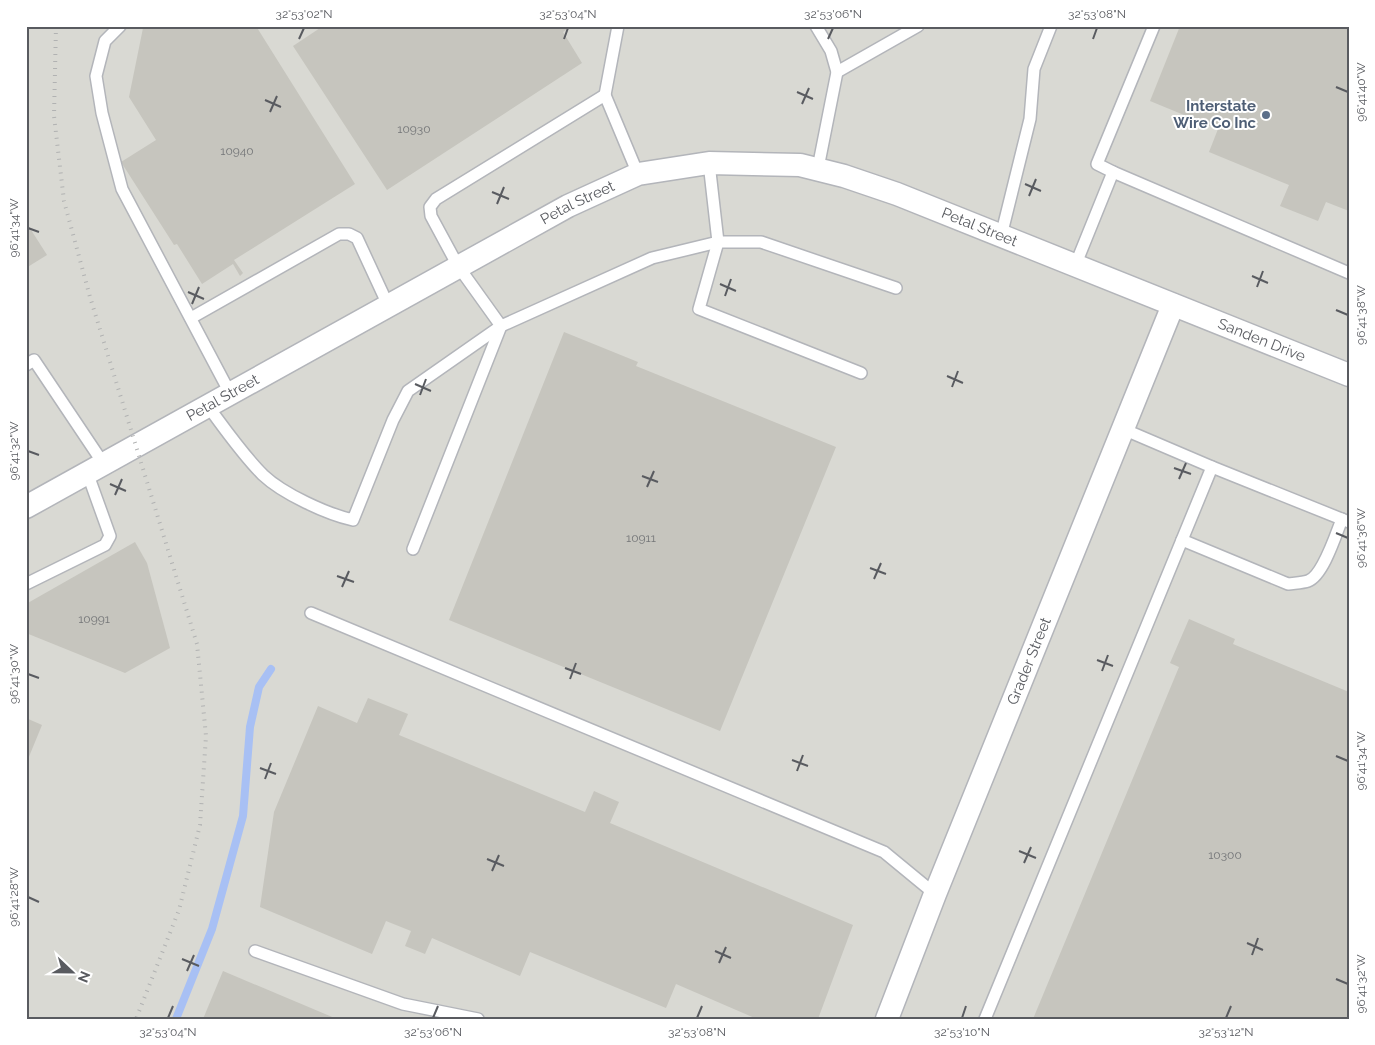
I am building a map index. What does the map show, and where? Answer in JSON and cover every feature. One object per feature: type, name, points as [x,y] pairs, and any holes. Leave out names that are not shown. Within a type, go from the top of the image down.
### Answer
[{"type":"street","name":"Petal Street","points":[[26,507],[568,206],[638,174],[709,163],[800,165],[818,168],[897,194],[1173,305]]},
{"type":"street","name":"Sanden Drive","points":[[1173,305],[1349,375]]},
{"type":"street","name":"Grader Street","points":[[887,1019],[935,894],[1173,305]]},
{"type":"lane","points":[[120,26],[105,41],[96,76],[102,113],[122,189],[230,392]]},
{"type":"lane","points":[[618,26],[605,95],[638,174]]},
{"type":"lane","points":[[816,26],[831,51],[837,72],[818,168]]},
{"type":"lane","points":[[837,72],[918,26]]},
{"type":"lane","points":[[1001,236],[1030,119],[1034,69],[1051,26]]},
{"type":"lane","points":[[1154,26],[1097,164],[1349,273]]},
{"type":"lane","points":[[501,326],[458,266],[431,216],[430,207],[436,199],[605,95]]},
{"type":"lane","points":[[709,163],[718,242],[699,309],[861,374]]},
{"type":"lane","points":[[1075,266],[1113,172]]},
{"type":"lane","points":[[191,318],[339,234],[349,234],[357,238],[388,305]]},
{"type":"lane","points":[[207,405],[234,443],[264,477],[302,500],[338,517],[353,520],[393,420],[408,391],[501,326],[652,258],[718,242],[761,242],[896,288]]},
{"type":"lane","points":[[413,549],[501,326]]},
{"type":"lane","points":[[26,365],[34,360],[95,468],[110,536],[105,545],[26,584]]},
{"type":"lane","points":[[1123,429],[1212,468],[1345,520],[1319,572],[1309,581],[1299,583],[1288,584],[1182,540]]},
{"type":"lane","points":[[985,1019],[1212,468]]},
{"type":"lane","points":[[311,614],[884,852],[935,894]]},
{"type":"lane","points":[[255,951],[403,1004],[478,1019]]},
{"type":"shaded area","points":[[26,26],[1349,26],[1349,1019],[26,1019]]},
{"type":"building","points":[[146,26],[256,26],[355,184],[234,260],[243,273],[240,276],[233,264],[202,284],[177,244],[174,245],[121,162],[156,140],[129,97],[143,28]]},
{"type":"building","points":[[323,26],[572,26],[563,32],[582,63],[387,190],[293,46]]},
{"type":"building","name":"Interstate Wire Co Inc","points":[[1180,26],[1349,26],[1349,211],[1326,202],[1318,221],[1280,206],[1289,185],[1209,152],[1218,129],[1150,101]]},
{"type":"building","points":[[26,222],[47,255],[26,268]]},
{"type":"building","points":[[564,332],[638,362],[636,366],[836,447],[720,731],[449,620]]},
{"type":"building","points":[[135,542],[147,563],[170,648],[125,673],[26,633],[26,604]]},
{"type":"building","points":[[1189,619],[1235,639],[1233,644],[1349,692],[1349,1019],[1033,1019],[1179,667],[1170,663]]},
{"type":"building","points":[[368,698],[408,714],[399,735],[585,812],[594,791],[619,802],[610,823],[853,925],[818,1019],[757,1019],[676,984],[666,1008],[530,952],[520,976],[432,938],[425,954],[405,946],[411,931],[386,921],[372,954],[260,907],[274,812],[318,706],[357,723]]},
{"type":"building","points":[[26,718],[42,725],[26,764]]},
{"type":"building","points":[[223,971],[337,1019],[203,1019]]},
{"type":"waterway","points":[[176,1019],[212,929],[243,816],[250,727],[259,687],[271,669]]},
{"type":"railway","points":[[56,26],[54,116],[64,201],[90,297],[197,644],[206,736],[200,825],[179,910],[136,1019]]},
{"type":"place","name":"Interstate Wire Co Inc","points":[[1266,115]]}]
